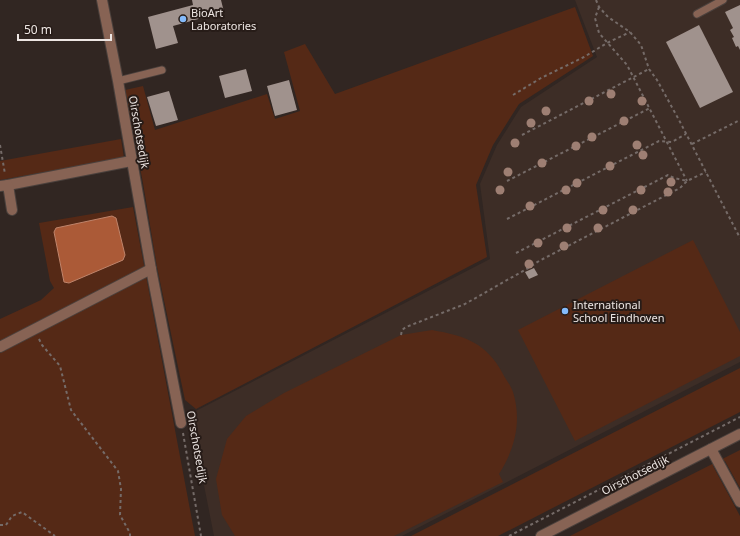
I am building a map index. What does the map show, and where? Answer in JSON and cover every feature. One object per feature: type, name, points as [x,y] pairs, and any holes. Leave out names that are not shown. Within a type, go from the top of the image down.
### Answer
[{"type":"street","name":"Oirschotsedijk","points":[[102,0],[151,269],[181,423]]},
{"type":"street","points":[[12,210],[4,186],[131,161]]},
{"type":"street","points":[[0,347],[151,269]]},
{"type":"street","name":"Oirschotsedijk","points":[[541,536],[555,533],[740,434]]},
{"type":"street","points":[[711,449],[740,502]]},
{"type":"lane","points":[[697,14],[723,0]]},
{"type":"lane","points":[[118,82],[162,70]]},
{"type":"path","points":[[596,0],[599,7],[608,17],[630,32],[641,45],[650,69],[692,144],[740,238]]},
{"type":"path","points":[[599,7],[595,18],[599,34],[627,65],[687,181]]},
{"type":"path","points":[[513,95],[541,78],[584,58],[607,43],[630,32]]},
{"type":"path","points":[[522,135],[650,69]]},
{"type":"path","points":[[507,181],[650,108]]},
{"type":"path","points":[[692,144],[740,120]]},
{"type":"path","points":[[507,220],[659,142],[672,142],[686,134]]},
{"type":"path","points":[[0,145],[4,186]]},
{"type":"path","points":[[401,335],[402,330],[406,326],[466,304],[539,261],[680,188],[687,181],[706,172]]},
{"type":"path","points":[[516,253],[668,175],[687,181]]},
{"type":"path","points":[[34,329],[42,345],[60,366],[71,410],[118,471],[122,489],[120,515],[130,533],[130,536]]},
{"type":"path","points":[[509,536],[740,417]]},
{"type":"path","name":"Oirschotsedijk","points":[[181,423],[201,536]]},
{"type":"path","points":[[0,525],[6,525],[12,516],[22,512],[55,536]]},
{"type":"shaded area","name":"International School Eindhoven","points":[[575,0],[740,0],[740,362],[402,536],[214,536],[190,414],[490,259],[480,184],[497,145],[521,107],[597,57]]},
{"type":"shaded area","points":[[575,7],[593,56],[519,104],[493,145],[476,185],[487,257],[196,409],[185,400],[157,267],[125,90],[143,86],[155,130],[267,94],[275,119],[300,111],[284,52],[305,44],[335,94]]},
{"type":"shaded area","points":[[121,139],[124,158],[0,180],[0,161]]},
{"type":"shaded area","points":[[133,207],[195,536],[0,536],[0,319],[41,300],[54,288],[50,281],[39,223]]},
{"type":"shaded area","points":[[112,216],[116,218],[125,255],[123,260],[69,283],[64,282],[54,232],[56,228]]},
{"type":"shaded area","points":[[693,240],[740,332],[740,356],[575,441],[518,330]]},
{"type":"shaded area","points":[[432,330],[462,337],[482,348],[496,363],[513,392],[516,403],[517,424],[513,445],[499,474],[503,482],[394,536],[235,536],[222,515],[216,479],[227,439],[246,416],[284,393],[401,335]]},
{"type":"shaded area","points":[[740,368],[740,412],[498,536],[411,536]]},
{"type":"shaded area","points":[[740,450],[740,488],[725,461],[713,466],[740,516],[740,536],[570,536]]},
{"type":"building","points":[[192,0],[221,0],[224,12],[173,26],[178,43],[156,49],[148,17],[193,5]]},
{"type":"building","points":[[740,5],[740,50],[738,46],[736,47],[732,38],[734,37],[730,30],[733,28],[725,12]]},
{"type":"building","points":[[699,25],[733,92],[700,108],[666,42]]},
{"type":"building","points":[[246,69],[252,91],[225,98],[219,76]]},
{"type":"building","points":[[289,80],[297,110],[275,116],[267,86]]},
{"type":"building","points":[[169,91],[178,120],[156,126],[147,97]]},
{"type":"building","points":[[534,268],[538,275],[529,279],[525,272]]},
{"type":"place","name":"BioArt Laboratories","points":[[183,19]]},
{"type":"place","name":"International School Eindhoven","points":[[565,311]]}]
